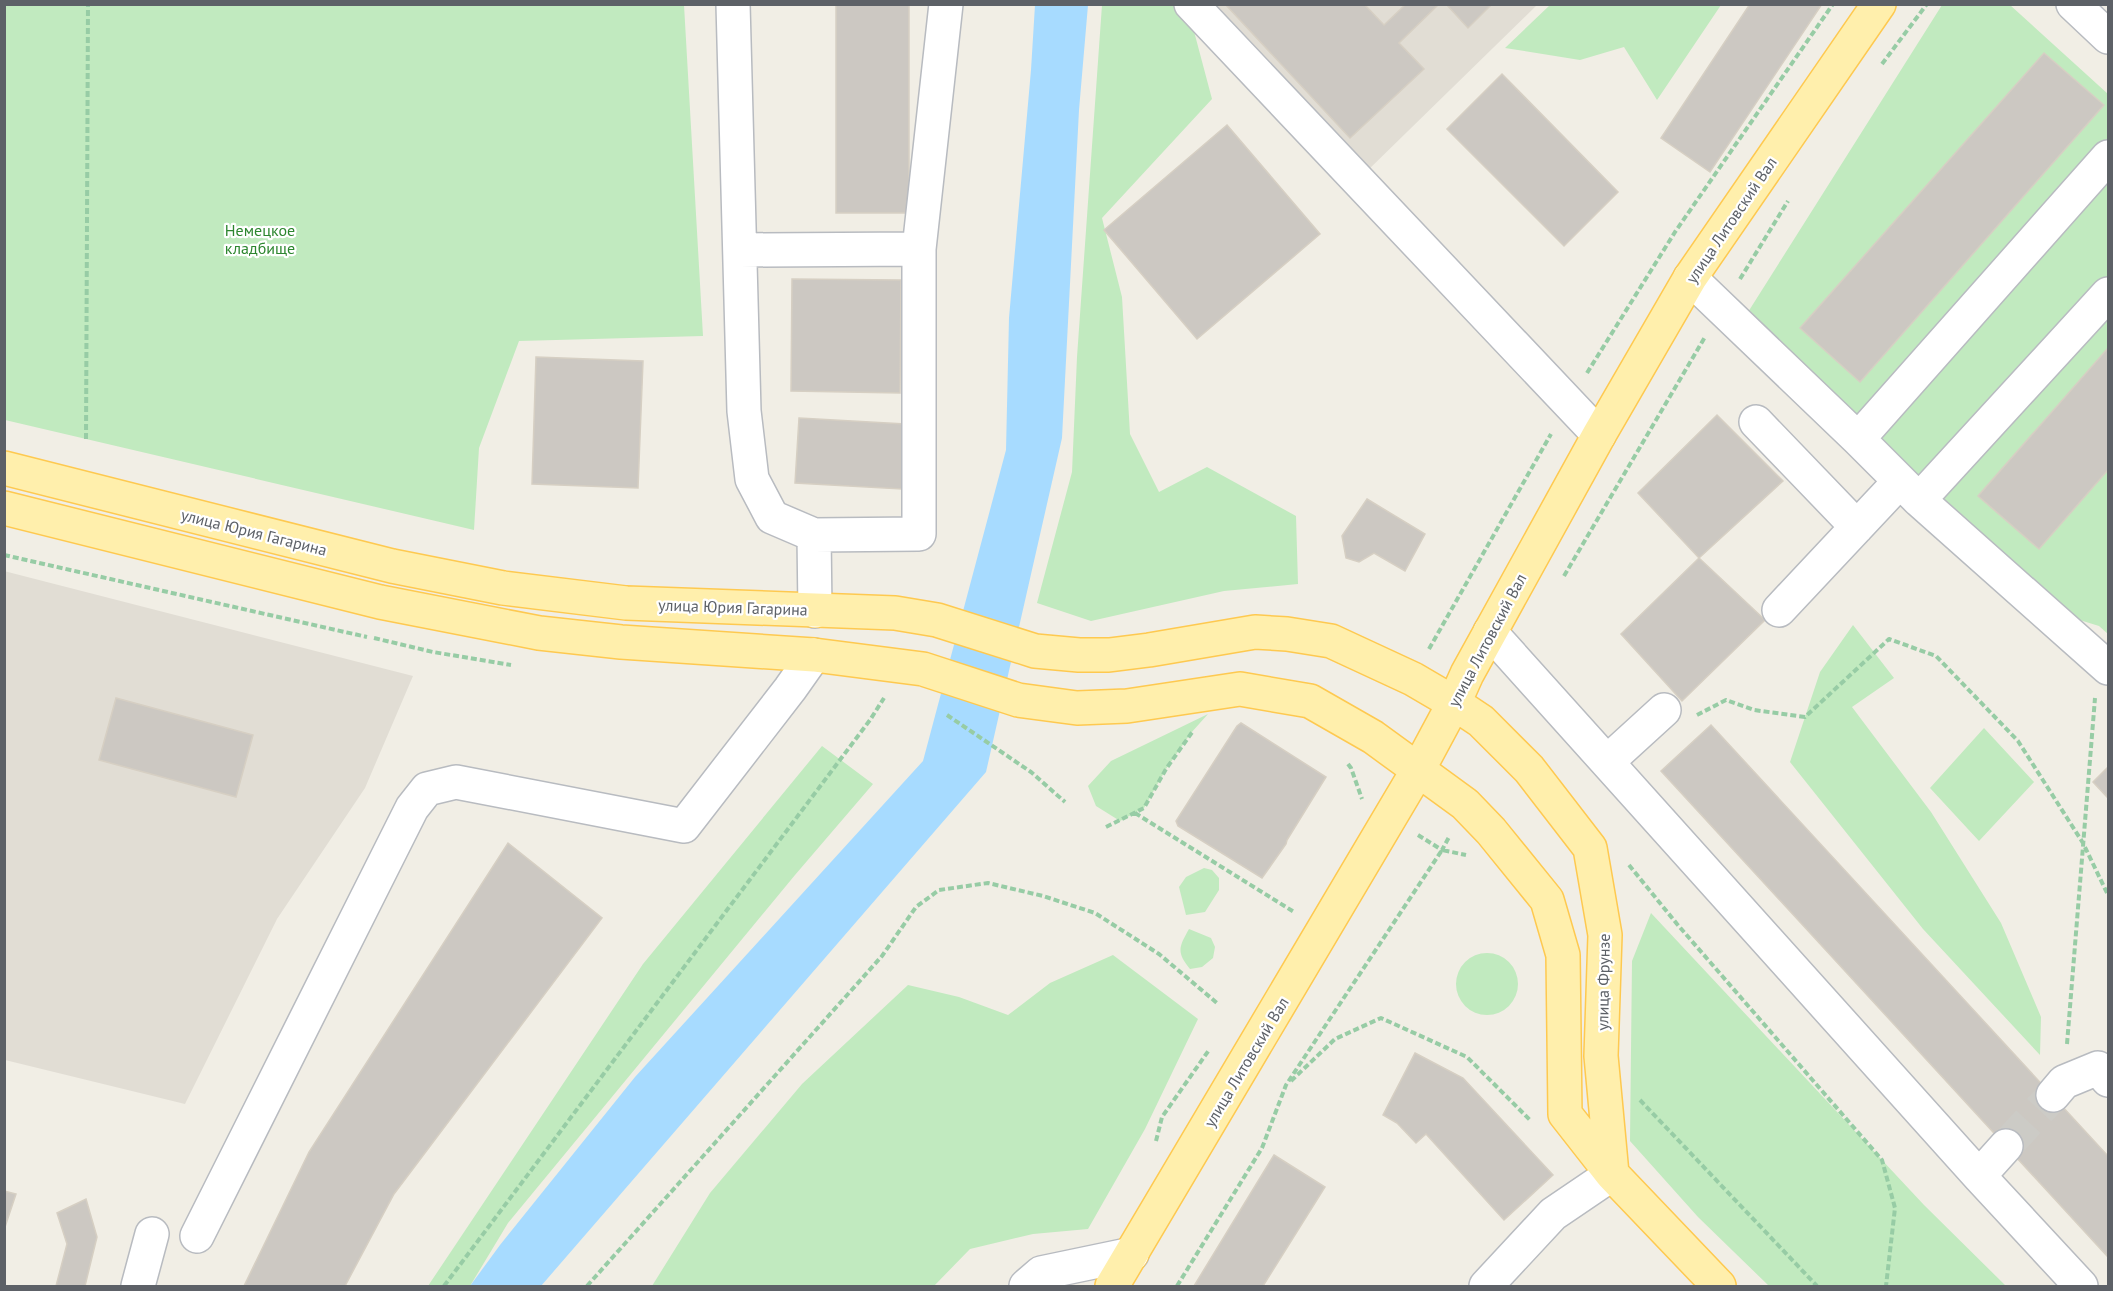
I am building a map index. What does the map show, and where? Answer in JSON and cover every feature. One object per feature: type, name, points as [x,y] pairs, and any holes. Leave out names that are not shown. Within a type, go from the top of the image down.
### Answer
[{"type":"main road","name":"улица Литовский Вал","points":[[1112,1287],[1418,770],[1490,632],[1599,435],[1690,278],[1879,4]]},
{"type":"main road","name":"улица Юрия Гагарина","points":[[4,468],[392,566],[503,588],[626,603],[895,613],[937,620],[1035,651],[1079,655],[1108,655],[1255,632],[1331,641],[1413,679],[1454,703]]},
{"type":"main road","points":[[4,508],[380,602],[538,633],[621,642],[814,655],[923,669],[1018,700],[1077,708],[1127,706],[1240,689],[1310,701],[1372,737],[1465,804],[1491,831],[1547,900],[1563,955],[1565,1114],[1612,1174],[1719,1287]]},
{"type":"main road","name":"улица Фрунзе","points":[[1454,703],[1498,736],[1529,769],[1590,848],[1605,935],[1601,1056],[1612,1174]]},
{"type":"street","points":[[733,4],[744,411],[752,479],[772,517],[814,535],[919,534],[920,249],[946,4]]},
{"type":"street","points":[[1191,4],[1599,435]]},
{"type":"street","points":[[2073,4],[2109,37]]},
{"type":"street","points":[[1858,439],[2109,157]]},
{"type":"street","points":[[740,250],[920,249]]},
{"type":"street","points":[[1690,278],[1910,491],[2105,658]]},
{"type":"street","points":[[1779,610],[1857,527],[1910,491],[2109,294]]},
{"type":"street","points":[[1756,422],[1857,527]]},
{"type":"street","points":[[814,535],[815,611]]},
{"type":"street","points":[[1490,632],[2081,1287]]},
{"type":"street","points":[[197,1236],[411,808],[427,789],[456,782],[684,826],[814,655]]},
{"type":"street","points":[[1606,762],[1652,720]]},
{"type":"street","points":[[2058,1089],[2098,1068],[2109,1080]]},
{"type":"street","points":[[1979,1176],[2006,1146]]},
{"type":"street","points":[[1486,1287],[1553,1214],[1612,1174]]},
{"type":"street","points":[[138,1287],[152,1234]]},
{"type":"street","points":[[1026,1287],[1041,1273],[1132,1254]]},
{"type":"path","points":[[86,439],[88,4]]},
{"type":"path","points":[[1879,69],[1927,4]]},
{"type":"path","points":[[1559,583],[1794,191]]},
{"type":"path","points":[[1652,720],[1688,719],[1726,700],[1754,710],[1805,717],[1889,639],[1936,656],[2019,741],[2084,843],[2109,895]]},
{"type":"path","points":[[2058,1089],[2105,658]]},
{"type":"path","points":[[444,1287],[863,729],[886,695]]},
{"type":"path","points":[[940,710],[1030,772],[1065,802]]},
{"type":"path","points":[[1106,827],[1144,808],[1166,769],[1197,727]]},
{"type":"path","points":[[1344,761],[1351,768],[1363,801],[1442,850],[1472,857]]},
{"type":"path","points":[[1177,1287],[1262,1148],[1286,1086],[1442,850],[1465,804]]},
{"type":"path","points":[[1135,813],[1295,912]]},
{"type":"path","points":[[1626,861],[1677,924],[1882,1160],[1895,1208],[1886,1287]]},
{"type":"path","points":[[587,1287],[882,956],[916,907],[939,890],[988,883],[1043,896],[1095,913],[1159,954],[1217,1003]]},
{"type":"path","points":[[1286,1086],[1335,1039],[1382,1018],[1467,1057],[1533,1122]]},
{"type":"path","points":[[1639,1098],[1817,1287]]},
{"type":"shaded area","points":[[1204,5],[1537,5],[1364,174]]},
{"type":"shaded area","points":[[4,571],[413,676],[365,788],[277,919],[185,1104],[5,1060]]},
{"type":"green space","name":"Немецкое кладбище","points":[[5,4],[684,5],[703,336],[519,341],[479,448],[474,530],[5,420]]},
{"type":"green space","points":[[1102,5],[1187,5],[1212,99],[1102,218],[1122,297],[1130,434],[1159,492],[1207,467],[1296,516],[1298,584],[1224,591],[1091,621],[1037,603],[1072,472],[1077,357]]},
{"type":"green space","points":[[1550,5],[1721,5],[1657,100],[1624,47],[1580,60],[1505,48]]},
{"type":"green space","points":[[1942,5],[2010,5],[2108,94],[2108,634],[2099,626],[2012,599],[1731,339]]},
{"type":"green space","points":[[1853,625],[1894,678],[1852,707],[1931,812],[2001,923],[2041,1017],[2040,1055],[1923,929],[1790,762],[1820,672]]},
{"type":"green space","points":[[1208,714],[1191,733],[1166,769],[1144,808],[1120,821],[1096,806],[1088,786],[1111,761]]},
{"type":"green space","points":[[1984,728],[2034,782],[1979,841],[1930,788]]},
{"type":"green space","points":[[822,746],[873,784],[508,1223],[470,1286],[428,1286],[643,964]]},
{"type":"green space","points":[[1204,868],[1212,870],[1219,878],[1219,890],[1205,912],[1186,915],[1179,887],[1186,877]]},
{"type":"green space","points":[[1651,913],[1924,1205],[2006,1286],[1769,1286],[1698,1217],[1630,1141],[1632,961]]},
{"type":"green space","points":[[1189,929],[1211,938],[1215,947],[1213,958],[1202,967],[1190,969],[1181,954],[1181,945]]},
{"type":"green space","points":[[1487,953],[1499,955],[1509,962],[1516,972],[1518,984],[1516,996],[1509,1006],[1499,1013],[1487,1015],[1475,1013],[1465,1006],[1458,996],[1456,984],[1458,972],[1465,962],[1475,955]]},
{"type":"green space","points":[[1113,955],[1198,1019],[1145,1129],[1088,1229],[1033,1234],[970,1249],[934,1286],[652,1286],[710,1193],[802,1084],[908,985],[959,997],[1008,1015],[1050,983]]},
{"type":"water","points":[[1035,5],[1088,5],[1079,110],[1062,438],[986,772],[541,1286],[470,1286],[500,1245],[635,1077],[923,761],[1006,450],[1009,318]]},
{"type":"building","points":[[836,4],[909,4],[909,213],[836,213]]},
{"type":"building","points":[[1225,4],[1364,4],[1384,25],[1406,4],[1439,4],[1399,43],[1424,69],[1350,138]]},
{"type":"building","points":[[1446,4],[1492,4],[1468,28]]},
{"type":"building","points":[[1750,4],[1822,4],[1710,172],[1661,138]]},
{"type":"building","points":[[2044,53],[2104,105],[1860,382],[1800,328]]},
{"type":"building","points":[[1502,74],[1618,192],[1564,246],[1447,129]]},
{"type":"building","points":[[1227,125],[1320,234],[1197,339],[1104,230]]},
{"type":"building","points":[[792,279],[901,280],[900,393],[791,391]]},
{"type":"building","points":[[2108,348],[2108,470],[2039,549],[1978,496]]},
{"type":"building","points":[[536,357],[643,361],[638,488],[532,484]]},
{"type":"building","points":[[1717,415],[1783,481],[1699,558],[1638,493]]},
{"type":"building","points":[[799,418],[905,424],[902,489],[795,483]]},
{"type":"building","points":[[1367,499],[1425,534],[1405,571],[1374,553],[1359,562],[1346,558],[1342,536]]},
{"type":"building","points":[[1699,558],[1765,620],[1682,701],[1621,634]]},
{"type":"building","points":[[116,698],[253,735],[236,797],[99,760]]},
{"type":"building","points":[[1241,723],[1326,777],[1286,844],[1262,878],[1178,826],[1176,821]]},
{"type":"building","points":[[1711,725],[2108,1156],[2108,1257],[1661,771]]},
{"type":"building","points":[[2108,767],[2108,798],[2093,782]]},
{"type":"building","points":[[508,843],[602,918],[394,1194],[345,1286],[244,1286],[309,1152]]},
{"type":"building","points":[[1415,1053],[1463,1078],[1553,1175],[1504,1220],[1426,1134],[1416,1143],[1397,1123],[1383,1115]]},
{"type":"building","points":[[1274,1155],[1325,1187],[1263,1286],[1194,1286]]},
{"type":"building","points":[[4,1191],[16,1194],[4,1230]]},
{"type":"building","points":[[86,1199],[97,1237],[85,1286],[56,1286],[67,1244],[57,1213]]},
{"type":"tunnel","points":[[2006,1146],[2053,1095]]}]
